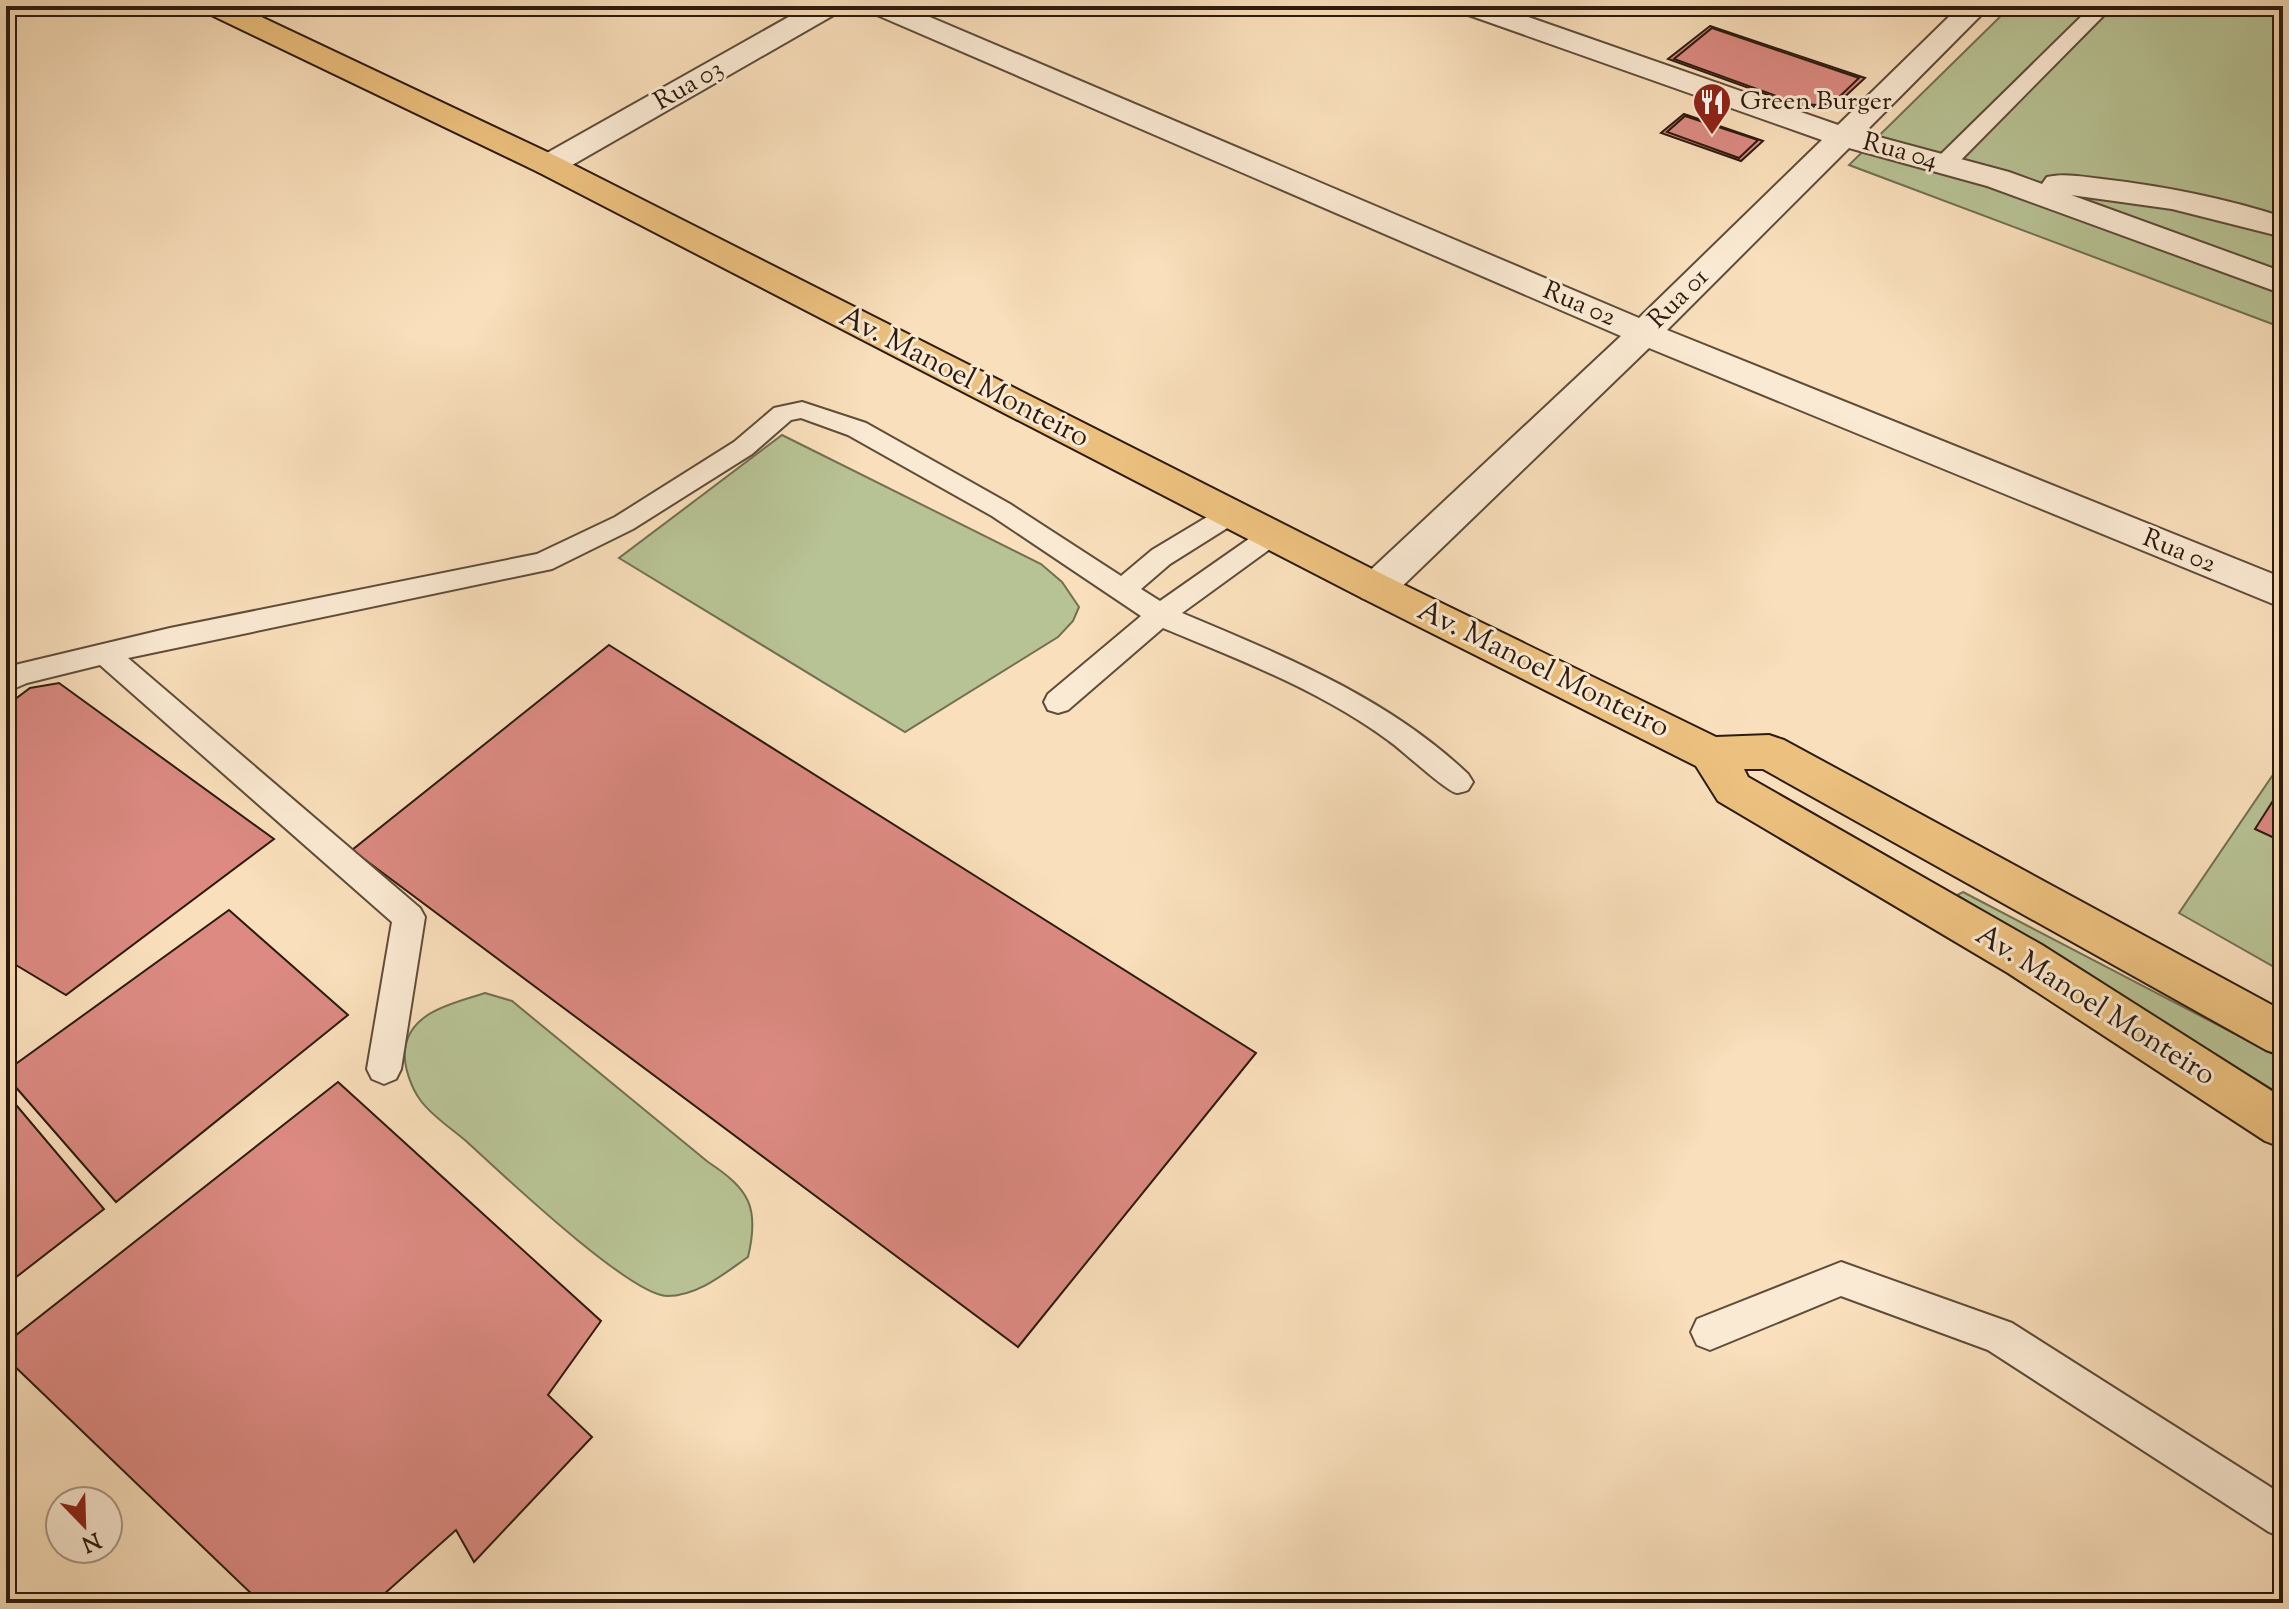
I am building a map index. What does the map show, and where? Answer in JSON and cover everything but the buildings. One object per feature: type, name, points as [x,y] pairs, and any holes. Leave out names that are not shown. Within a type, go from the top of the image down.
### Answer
[{"type":"main road","name":"Av. Manoel Monteiro","points":[[215,6],[549,165],[1376,588],[1711,754],[1769,752],[2283,1035]]},
{"type":"main road","name":"Av. Manoel Monteiro","points":[[1711,754],[1733,789],[2025,959],[2283,1125]]},
{"type":"street","name":"Rua 03","points":[[549,165],[829,6]]},
{"type":"street","name":"Rua 02","points":[[880,6],[1644,333],[2283,594]]},
{"type":"street","name":"Rua 04","points":[[1470,6],[1843,137],[1998,179],[2283,284]]},
{"type":"street","name":"Rua 01","points":[[1376,588],[1644,333],[1976,6]]},
{"type":"street","points":[[1998,179],[2121,190],[2252,216],[2283,227]]},
{"type":"lane","points":[[1944,164],[2103,6]]},
{"type":"lane","points":[[6,681],[19,674],[104,653],[543,562],[624,523],[743,448],[783,414],[802,410],[857,429],[1001,510],[1160,615],[1359,707],[1436,758],[1458,782]]},
{"type":"lane","points":[[1123,590],[1161,557],[1231,514]]},
{"type":"lane","points":[[1058,702],[1160,615],[1272,535]]},
{"type":"lane","points":[[104,653],[409,917],[384,1069]]},
{"type":"lane","points":[[1710,1332],[1841,1279],[1999,1336],[2283,1518]]},
{"type":"green space","points":[[2011,6],[2283,6],[2283,328],[1849,165]]},
{"type":"green space","points":[[782,435],[1041,564],[1062,582],[1079,607],[1073,621],[1058,637],[905,732],[619,558]]},
{"type":"green space","points":[[2283,760],[2283,972],[2179,913]]},
{"type":"green space","points":[[1963,892],[2283,1059],[2283,1096],[1957,895]]},
{"type":"green space","points":[[485,993],[512,1001],[733,1181],[748,1201],[751,1212],[753,1225],[748,1257],[690,1292],[667,1296],[649,1290],[595,1254],[431,1112],[417,1096],[408,1076],[405,1049],[409,1036],[415,1026],[436,1010]]},
{"type":"place","name":"Green Burger","points":[[1712,136]]}]
